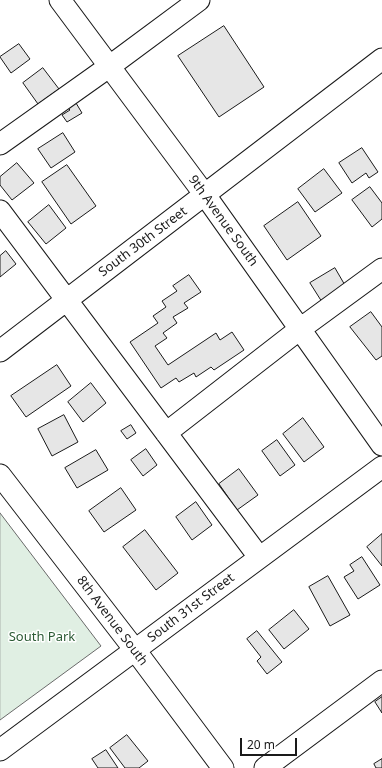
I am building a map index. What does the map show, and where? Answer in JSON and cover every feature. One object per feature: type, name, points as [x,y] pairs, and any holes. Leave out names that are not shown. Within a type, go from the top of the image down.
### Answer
[{"type":"street","name":"9th Avenue South","points":[[60,0],[205,195],[382,445]]},
{"type":"street","points":[[0,144],[200,0]]},
{"type":"street","name":"South 30th Street","points":[[0,351],[382,59]]},
{"type":"street","points":[[0,211],[259,558]]},
{"type":"street","points":[[166,432],[300,329],[382,269]]},
{"type":"street","name":"South 31st Street","points":[[0,750],[382,467]]},
{"type":"street","name":"8th Avenue South","points":[[0,475],[135,650],[223,768]]},
{"type":"street","points":[[265,768],[382,681]]},
{"type":"green space","name":"South Park","points":[[0,513],[101,646],[0,720]]},
{"type":"building","points":[[224,26],[264,87],[219,117],[178,56]]},
{"type":"building","points":[[19,44],[30,59],[11,73],[0,57]]},
{"type":"building","points":[[43,68],[59,89],[38,104],[23,83]]},
{"type":"building","points":[[76,103],[82,113],[67,122],[62,115],[70,110],[68,108]]},
{"type":"building","points":[[63,133],[75,152],[51,168],[38,149]]},
{"type":"building","points":[[362,148],[378,172],[369,178],[366,173],[352,183],[339,163]]},
{"type":"building","points":[[17,163],[34,183],[12,200],[0,185],[0,177]]},
{"type":"building","points":[[67,165],[96,206],[71,224],[42,182]]},
{"type":"building","points":[[324,169],[342,193],[315,212],[298,189]]},
{"type":"building","points":[[370,187],[382,203],[382,219],[372,227],[352,200]]},
{"type":"building","points":[[298,202],[321,236],[287,260],[264,226]]},
{"type":"building","points":[[49,205],[66,228],[46,244],[28,222]]},
{"type":"building","points":[[6,251],[16,264],[0,277],[0,256]]},
{"type":"building","points":[[335,268],[346,287],[322,302],[310,283]]},
{"type":"building","points":[[189,275],[201,292],[184,303],[188,308],[173,317],[177,323],[163,333],[167,338],[155,346],[168,365],[216,333],[220,340],[232,332],[244,350],[214,370],[211,367],[196,377],[194,373],[179,382],[176,378],[161,388],[130,342],[158,323],[153,316],[166,307],[162,301],[177,291],[173,286]]},
{"type":"building","points":[[371,312],[382,327],[382,356],[376,360],[350,327]]},
{"type":"building","points":[[57,365],[71,386],[26,417],[11,396]]},
{"type":"building","points":[[91,383],[106,403],[83,422],[68,402]]},
{"type":"building","points":[[64,415],[78,442],[52,456],[38,429]]},
{"type":"building","points":[[303,418],[324,447],[304,462],[283,434]]},
{"type":"building","points":[[131,425],[136,433],[127,439],[121,431]]},
{"type":"building","points":[[277,440],[295,465],[280,476],[262,451]]},
{"type":"building","points":[[146,449],[157,465],[143,476],[131,460]]},
{"type":"building","points":[[96,450],[108,470],[77,488],[65,468]]},
{"type":"building","points":[[239,469],[258,495],[237,510],[219,484]]},
{"type":"building","points":[[121,488],[136,510],[104,532],[89,511]]},
{"type":"building","points":[[196,502],[212,525],[192,540],[176,517]]},
{"type":"building","points":[[145,530],[178,573],[156,590],[123,547]]},
{"type":"building","points":[[382,534],[382,566],[367,547]]},
{"type":"building","points":[[362,557],[380,585],[358,599],[344,577],[354,571],[350,565]]},
{"type":"building","points":[[328,576],[350,615],[330,626],[309,587]]},
{"type":"building","points":[[294,610],[309,629],[284,649],[269,630]]},
{"type":"building","points":[[257,631],[282,662],[267,674],[257,661],[261,657],[247,639]]},
{"type":"building","points":[[382,697],[382,713],[375,702]]},
{"type":"building","points":[[127,735],[148,761],[139,768],[125,768],[110,748]]},
{"type":"building","points":[[106,750],[118,768],[98,768],[92,759]]},
{"type":"building","points":[[382,759],[382,768],[376,768],[374,764]]}]
